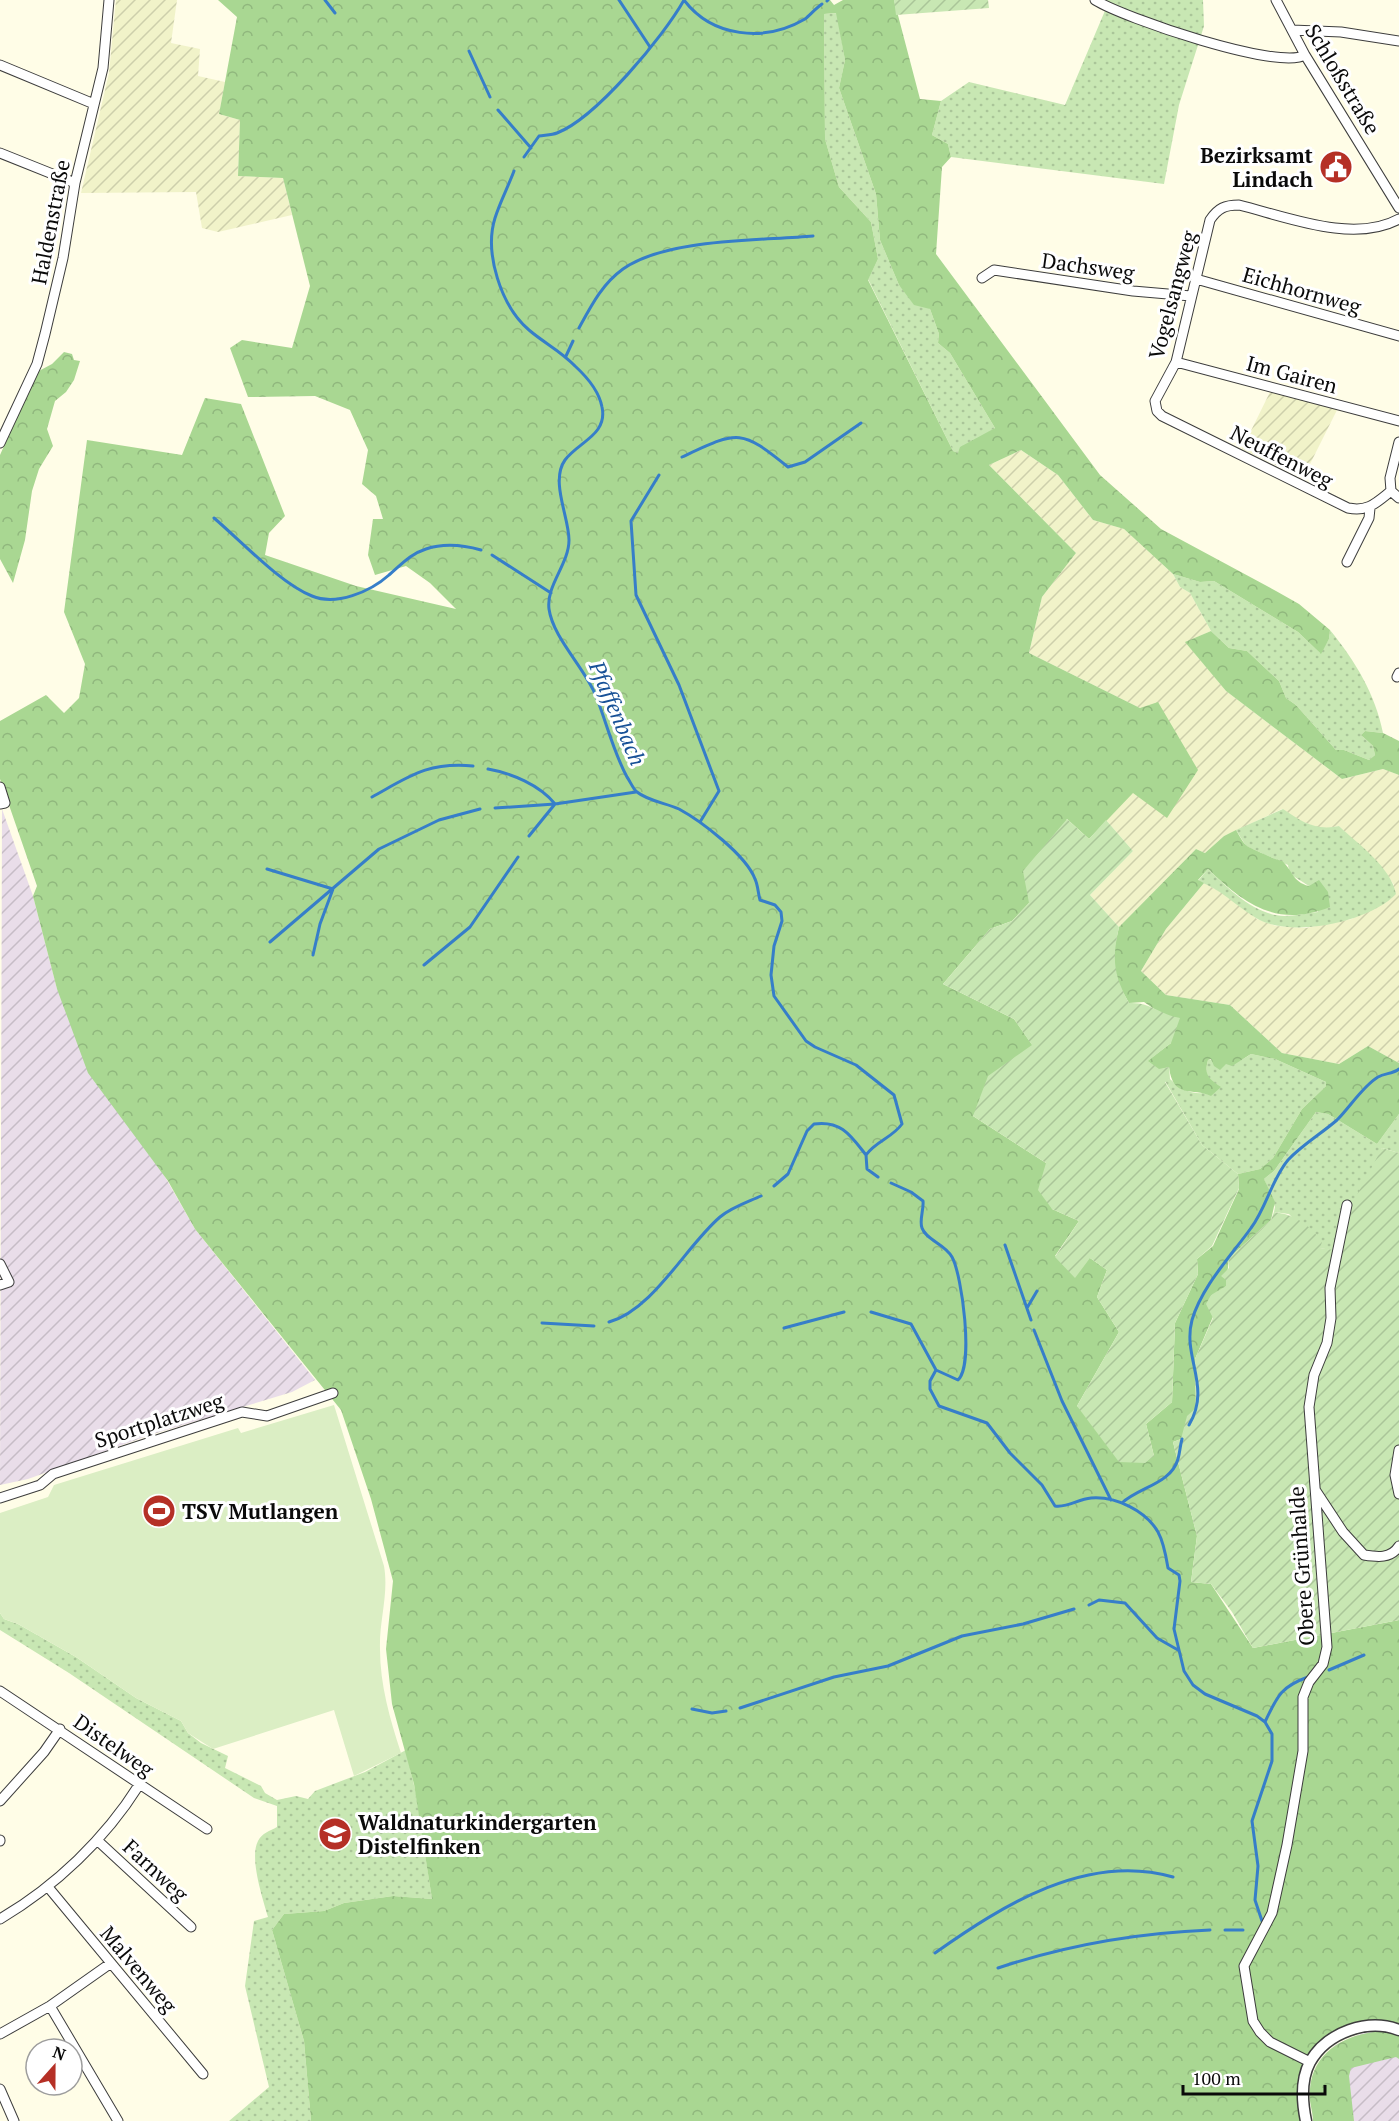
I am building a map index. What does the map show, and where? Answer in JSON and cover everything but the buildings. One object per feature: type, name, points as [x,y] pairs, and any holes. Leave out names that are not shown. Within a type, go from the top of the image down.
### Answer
[{"type":"street","name":"Haldenstraße","points":[[0,443],[37,364],[63,258],[75,183],[103,68],[110,0]]},
{"type":"street","points":[[1095,0],[1161,28],[1232,48],[1282,60],[1297,60],[1305,56]]},
{"type":"street","name":"Schloßstraße","points":[[1276,0],[1305,56],[1399,208]]},
{"type":"street","points":[[1292,30],[1341,32],[1399,41]]},
{"type":"street","points":[[0,65],[94,104]]},
{"type":"street","points":[[0,153],[75,183]]},
{"type":"street","name":"Vogelsangweg","points":[[1157,411],[1156,398],[1176,362],[1210,220],[1215,212],[1227,205],[1239,205],[1334,228],[1364,231],[1385,227],[1399,219]]},
{"type":"street","name":"Dachsweg","points":[[982,278],[994,270],[1133,291],[1191,296]]},
{"type":"street","name":"Eichhornweg","points":[[1196,279],[1399,336]]},
{"type":"street","name":"Im Gairen","points":[[1176,362],[1399,421]]},
{"type":"street","name":"Neuffenweg","points":[[1157,411],[1348,508],[1360,510],[1370,508]]},
{"type":"street","points":[[1399,442],[1390,477],[1391,491],[1399,498]]},
{"type":"street","points":[[1347,562],[1369,518],[1370,508],[1391,491]]},
{"type":"street","points":[[0,787],[3,804]]},
{"type":"street","name":"Obere Grünhalde","points":[[1310,2062],[1270,2042],[1260,2032],[1253,2021],[1244,1966],[1272,1913],[1287,1845],[1303,1751],[1303,1697],[1309,1683],[1323,1664],[1327,1647],[1309,1407],[1314,1375],[1327,1343],[1331,1318],[1330,1288],[1347,1205]]},
{"type":"street","points":[[0,1264],[9,1282],[0,1285]]},
{"type":"street","name":"Sportplatzweg","points":[[0,1498],[40,1485],[53,1474],[242,1412],[267,1416],[333,1393]]},
{"type":"street","points":[[1399,1450],[1395,1475],[1399,1494]]},
{"type":"street","points":[[1314,1490],[1343,1532],[1364,1555],[1385,1556],[1396,1551],[1399,1546]]},
{"type":"street","name":"Distelweg","points":[[0,1691],[207,1829]]},
{"type":"street","points":[[0,1801],[44,1752],[60,1729]]},
{"type":"street","points":[[0,1919],[48,1887],[98,1840],[139,1785]]},
{"type":"street","name":"Farnweg","points":[[98,1840],[191,1927]]},
{"type":"street","name":"Malvenweg","points":[[48,1887],[203,2074]]},
{"type":"street","points":[[0,2034],[50,2006],[111,1963]]},
{"type":"street","points":[[50,2006],[118,2121]]},
{"type":"street","points":[[1306,2121],[1303,2090],[1310,2062],[1331,2040],[1351,2029],[1376,2026],[1399,2030]]},
{"type":"street","points":[[0,2089],[14,2121]]},
{"type":"shaded area","points":[[2,809],[33,896],[57,989],[195,1229],[315,1380],[292,1392],[150,1435],[28,1479],[0,1485]]},
{"type":"shaded area","points":[[1365,2032],[1399,2034],[1399,2121],[1313,2121],[1310,2086],[1320,2062],[1335,2045]]},
{"type":"green space","points":[[116,0],[177,0],[171,43],[200,49],[198,76],[225,82],[219,114],[240,120],[238,176],[283,178],[292,215],[218,232],[202,228],[196,192],[81,193],[109,73]]},
{"type":"green space","points":[[218,0],[830,0],[834,5],[843,0],[894,0],[920,99],[941,101],[932,135],[948,144],[951,157],[942,167],[936,254],[1100,475],[1161,529],[1299,604],[1330,630],[1329,639],[1321,654],[1298,632],[1214,581],[1200,582],[1173,574],[1124,529],[1093,520],[1058,475],[1021,450],[989,465],[1076,553],[1042,597],[1029,653],[1140,708],[1158,702],[1198,770],[1167,818],[1133,793],[1089,839],[1067,819],[1029,903],[1012,921],[990,929],[943,984],[1014,1019],[1033,1046],[1021,1054],[973,1116],[1046,1163],[1052,1209],[1079,1221],[1055,1256],[1090,1258],[1107,1270],[1097,1297],[1119,1332],[1077,1406],[1154,1456],[1146,1424],[1172,1402],[1175,1323],[1198,1274],[1197,1259],[1213,1246],[1239,1189],[1238,1174],[1260,1169],[1273,1158],[1302,1109],[1326,1086],[1326,1082],[1275,1059],[1251,1054],[1232,1066],[1226,1064],[1220,1070],[1214,1066],[1211,1059],[1208,1060],[1208,1076],[1221,1087],[1211,1096],[1179,1088],[1171,1077],[1169,1067],[1159,1070],[1147,1061],[1171,1043],[1163,1015],[1144,1002],[1129,1003],[1116,980],[1113,954],[1119,927],[1196,849],[1205,853],[1224,836],[1236,830],[1247,846],[1282,861],[1299,882],[1309,886],[1319,880],[1328,892],[1330,907],[1311,913],[1278,914],[1263,909],[1235,893],[1208,869],[1198,880],[1204,883],[1166,929],[1141,971],[1166,995],[1230,1005],[1282,1053],[1339,1064],[1368,1046],[1399,1063],[1399,1114],[1377,1144],[1328,1114],[1316,1112],[1274,1171],[1264,1179],[1275,1202],[1271,1220],[1229,1258],[1226,1286],[1195,1359],[1196,1408],[1181,1439],[1173,1442],[1197,1536],[1191,1582],[1211,1584],[1253,1648],[1399,1620],[1399,2026],[1373,2022],[1353,2025],[1336,2035],[1306,2063],[1301,2070],[1298,2083],[1300,2121],[311,2121],[304,2041],[272,1930],[284,1914],[324,1911],[344,1903],[393,1896],[432,1899],[414,1784],[392,1704],[386,1649],[393,1581],[371,1499],[341,1410],[195,1229],[168,1181],[88,1073],[57,989],[33,896],[37,886],[0,779],[0,721],[46,695],[64,713],[79,698],[85,664],[64,612],[87,440],[182,455],[205,398],[241,404],[285,516],[269,533],[265,555],[356,586],[456,609],[430,583],[406,566],[375,575],[368,555],[373,519],[383,519],[376,496],[362,484],[368,450],[350,410],[315,396],[248,397],[230,348],[242,340],[292,348],[310,286],[283,178],[238,176],[240,120],[219,114],[237,17]],"holes":[[[836,13],[845,60],[839,88],[876,194],[880,240],[899,285],[914,305],[930,309],[939,334],[938,343],[950,353],[995,428],[960,447],[958,453],[953,451],[868,280],[878,259],[871,222],[839,187],[825,139],[824,14]]]},
{"type":"green space","points":[[894,0],[988,0],[989,8],[896,15]]},
{"type":"green space","points":[[1100,0],[1203,0],[1204,26],[1179,105],[1164,184],[951,157],[948,144],[932,135],[941,101],[969,82],[1065,105],[1107,6]]},
{"type":"green space","points":[[837,13],[845,60],[839,88],[876,194],[880,240],[899,285],[930,309],[939,334],[938,343],[950,353],[995,428],[958,453],[953,451],[868,279],[878,259],[871,222],[839,187],[825,139],[824,14]]},
{"type":"green space","points":[[64,352],[72,354],[74,360],[80,361],[74,380],[66,392],[55,401],[47,429],[53,446],[39,469],[32,491],[25,540],[13,583],[0,559],[0,455],[37,372],[52,364]]},
{"type":"green space","points":[[1271,390],[1338,408],[1303,478],[1242,449]]},
{"type":"green space","points":[[1021,450],[1058,475],[1093,520],[1124,529],[1173,574],[1180,587],[1190,593],[1211,631],[1186,642],[1226,691],[1342,779],[1383,769],[1399,775],[1399,1063],[1368,1046],[1339,1064],[1282,1053],[1230,1005],[1166,995],[1141,971],[1166,929],[1204,883],[1229,896],[1257,919],[1276,926],[1306,928],[1352,919],[1394,885],[1383,869],[1339,826],[1322,829],[1300,821],[1282,809],[1224,836],[1205,853],[1196,849],[1119,927],[1090,895],[1133,851],[1106,820],[1132,792],[1140,708],[1029,653],[1042,597],[1076,553],[989,465]]},
{"type":"green space","points":[[1173,574],[1200,582],[1214,581],[1298,632],[1320,653],[1329,639],[1330,630],[1356,666],[1375,704],[1383,733],[1365,731],[1361,735],[1373,746],[1375,755],[1369,760],[1344,750],[1336,750],[1296,705],[1286,698],[1279,681],[1247,651],[1229,648],[1211,631],[1190,593],[1180,587]]},
{"type":"green space","points":[[1211,631],[1229,648],[1247,651],[1279,681],[1286,698],[1296,705],[1336,750],[1344,750],[1369,760],[1375,755],[1373,746],[1361,735],[1365,731],[1383,733],[1399,741],[1399,775],[1383,769],[1342,779],[1226,691],[1185,642]]},
{"type":"green space","points":[[1283,809],[1316,826],[1339,826],[1381,865],[1393,884],[1396,894],[1368,913],[1349,919],[1308,927],[1289,927],[1271,924],[1256,918],[1221,893],[1198,881],[1208,869],[1242,899],[1262,911],[1284,916],[1318,912],[1309,886],[1290,874],[1288,865],[1246,846],[1236,830]]},
{"type":"green space","points":[[1067,819],[1089,839],[1106,820],[1133,851],[1090,895],[1119,927],[1115,948],[1115,966],[1129,1003],[1143,1004],[1180,1018],[1171,1043],[1148,1061],[1159,1069],[1169,1067],[1170,1079],[1165,1082],[1202,1145],[1238,1174],[1239,1188],[1212,1246],[1197,1259],[1198,1274],[1175,1323],[1172,1402],[1146,1424],[1154,1456],[1145,1463],[1119,1462],[1077,1406],[1119,1332],[1097,1297],[1107,1270],[1090,1258],[1075,1278],[1055,1257],[1079,1221],[1052,1209],[1038,1190],[1046,1163],[973,1116],[988,1076],[1032,1045],[1014,1019],[943,984],[990,929],[1012,921],[1029,903],[1023,871]]},
{"type":"green space","points":[[1251,1054],[1275,1059],[1326,1082],[1326,1086],[1302,1109],[1273,1158],[1260,1169],[1238,1174],[1202,1145],[1165,1081],[1170,1079],[1186,1091],[1205,1093],[1208,1060],[1233,1062]]},
{"type":"green space","points":[[1316,1112],[1328,1114],[1377,1144],[1399,1114],[1399,1153],[1382,1148],[1341,1252],[1320,1248],[1289,1214],[1274,1212],[1275,1207],[1264,1179],[1274,1171]]},
{"type":"green space","points":[[1382,1148],[1399,1153],[1399,1620],[1253,1648],[1232,1612],[1211,1584],[1191,1582],[1197,1536],[1173,1442],[1181,1439],[1187,1416],[1196,1408],[1195,1359],[1213,1318],[1206,1304],[1211,1295],[1226,1286],[1226,1280],[1221,1276],[1229,1268],[1229,1258],[1271,1220],[1274,1212],[1289,1215],[1307,1225],[1322,1242],[1320,1248],[1341,1251],[1350,1208]]},
{"type":"green space","points":[[334,1405],[384,1566],[385,1587],[380,1662],[386,1702],[401,1753],[354,1776],[334,1710],[213,1749],[188,1733],[181,1721],[136,1698],[76,1657],[18,1624],[4,1619],[0,1613],[0,1513],[48,1497],[54,1485],[238,1428],[241,1433]]},
{"type":"green space","points":[[0,1613],[4,1619],[18,1624],[76,1657],[136,1698],[181,1721],[188,1733],[201,1743],[228,1756],[225,1768],[261,1786],[265,1793],[277,1800],[296,1796],[308,1799],[315,1791],[365,1772],[406,1750],[416,1794],[432,1899],[393,1896],[344,1903],[324,1911],[284,1914],[272,1930],[304,2041],[311,2121],[229,2121],[269,2087],[245,1986],[254,1921],[268,1917],[256,1868],[256,1848],[258,1841],[266,1832],[277,1827],[277,1806],[254,1798],[69,1673],[0,1630]]},
{"type":"green space","points":[[1388,2031],[1399,2034],[1399,2059],[1396,2057],[1351,2068],[1349,2076],[1354,2121],[1313,2121],[1310,2093],[1313,2075],[1327,2053],[1337,2045],[1361,2034]]},
{"type":"waterway","points":[[325,0],[335,13]]},
{"type":"waterway","points":[[619,0],[650,47]]},
{"type":"waterway","name":"Pfaffenbach","points":[[524,157],[539,136],[557,133],[573,124],[609,94],[661,34],[684,0],[709,22],[724,29],[756,33],[789,27],[805,19],[822,4]]},
{"type":"waterway","points":[[469,51],[490,97]]},
{"type":"waterway","points":[[498,110],[531,148]]},
{"type":"waterway","name":"Pfaffenbach","points":[[514,171],[497,212],[492,232],[497,278],[510,307],[519,320],[564,356],[592,385],[600,401],[603,417],[601,425],[565,460],[561,469],[559,478],[561,499],[569,540],[568,549],[549,600],[552,620],[556,631],[591,685],[618,757],[634,789],[646,798],[679,809],[733,849],[756,881],[760,900],[775,905],[781,912],[782,921],[774,946],[771,975],[774,996],[806,1041],[856,1065],[894,1095],[902,1124],[866,1155],[867,1169],[878,1177]]},
{"type":"waterway","points":[[579,328],[609,281],[623,269],[642,259],[688,246],[813,236]]},
{"type":"waterway","points":[[566,356],[573,341]]},
{"type":"waterway","points":[[682,457],[715,442],[727,438],[738,438],[759,445],[788,467],[805,462],[861,423]]},
{"type":"waterway","points":[[659,475],[631,521],[636,595],[679,685],[719,791],[700,822]]},
{"type":"waterway","points":[[214,518],[287,582],[321,599],[342,598],[363,592],[381,581],[410,557],[426,549],[454,545],[481,550]]},
{"type":"waterway","points":[[492,555],[551,593]]},
{"type":"waterway","points":[[372,797],[420,772],[443,766],[473,766]]},
{"type":"waterway","points":[[488,769],[506,773],[524,781],[541,791],[555,804],[529,836]]},
{"type":"waterway","points":[[495,808],[555,804],[636,792]]},
{"type":"waterway","points":[[270,942],[379,849],[439,820],[480,809]]},
{"type":"waterway","points":[[424,965],[470,927],[518,857]]},
{"type":"waterway","points":[[267,869],[333,889],[320,924],[313,955]]},
{"type":"waterway","points":[[1189,1425],[1198,1397],[1190,1334],[1192,1320],[1203,1295],[1256,1220],[1288,1160],[1337,1120],[1372,1081],[1399,1069]]},
{"type":"waterway","points":[[774,1186],[788,1174],[807,1131],[814,1124],[823,1123],[838,1127],[850,1136],[866,1155]]},
{"type":"waterway","name":"Pfaffenbach","points":[[891,1183],[911,1192],[923,1201],[922,1228],[927,1236],[949,1253],[956,1267],[963,1300],[965,1357],[963,1371],[958,1380],[936,1370],[930,1381],[930,1389],[939,1406],[987,1423],[1010,1453],[1042,1485],[1055,1506],[1101,1498],[1129,1506],[1153,1524],[1160,1536],[1168,1568],[1179,1575],[1174,1629],[1184,1671],[1193,1685],[1205,1694],[1257,1716],[1265,1722],[1272,1734],[1272,1761],[1252,1821],[1258,1866],[1255,1900],[1262,1921]]},
{"type":"waterway","points":[[609,1322],[640,1305],[720,1217],[761,1196]]},
{"type":"waterway","points":[[1005,1245],[1031,1320]]},
{"type":"waterway","points":[[1027,1308],[1037,1291]]},
{"type":"waterway","points":[[784,1328],[844,1312]]},
{"type":"waterway","points":[[871,1312],[911,1324],[936,1370]]},
{"type":"waterway","points":[[542,1323],[594,1326]]},
{"type":"waterway","points":[[1034,1330],[1062,1401],[1111,1500]]},
{"type":"waterway","points":[[1122,1503],[1169,1474],[1178,1459],[1182,1439]]},
{"type":"waterway","points":[[1089,1605],[1099,1600],[1125,1603],[1157,1638],[1178,1650]]},
{"type":"waterway","points":[[740,1708],[834,1677],[888,1666],[962,1636],[1023,1624],[1074,1609]]},
{"type":"waterway","points":[[1329,1670],[1364,1655]]},
{"type":"waterway","points":[[1265,1722],[1280,1694],[1291,1685],[1308,1677]]},
{"type":"waterway","points":[[692,1709],[712,1713],[726,1711]]},
{"type":"waterway","points":[[935,1953],[989,1917],[1018,1901],[1078,1877],[1109,1872],[1141,1871],[1173,1877]]},
{"type":"waterway","points":[[998,1968],[1050,1953],[1129,1937],[1210,1930]]},
{"type":"waterway","points":[[1225,1930],[1243,1930]]},
{"type":"place","name":"Bezirksamt Lindach","points":[[1336,167]]},
{"type":"place","name":"TSV Mutlangen","points":[[159,1511]]},
{"type":"place","name":"Waldnaturkindergarten Distelfinken","points":[[335,1834]]}]
